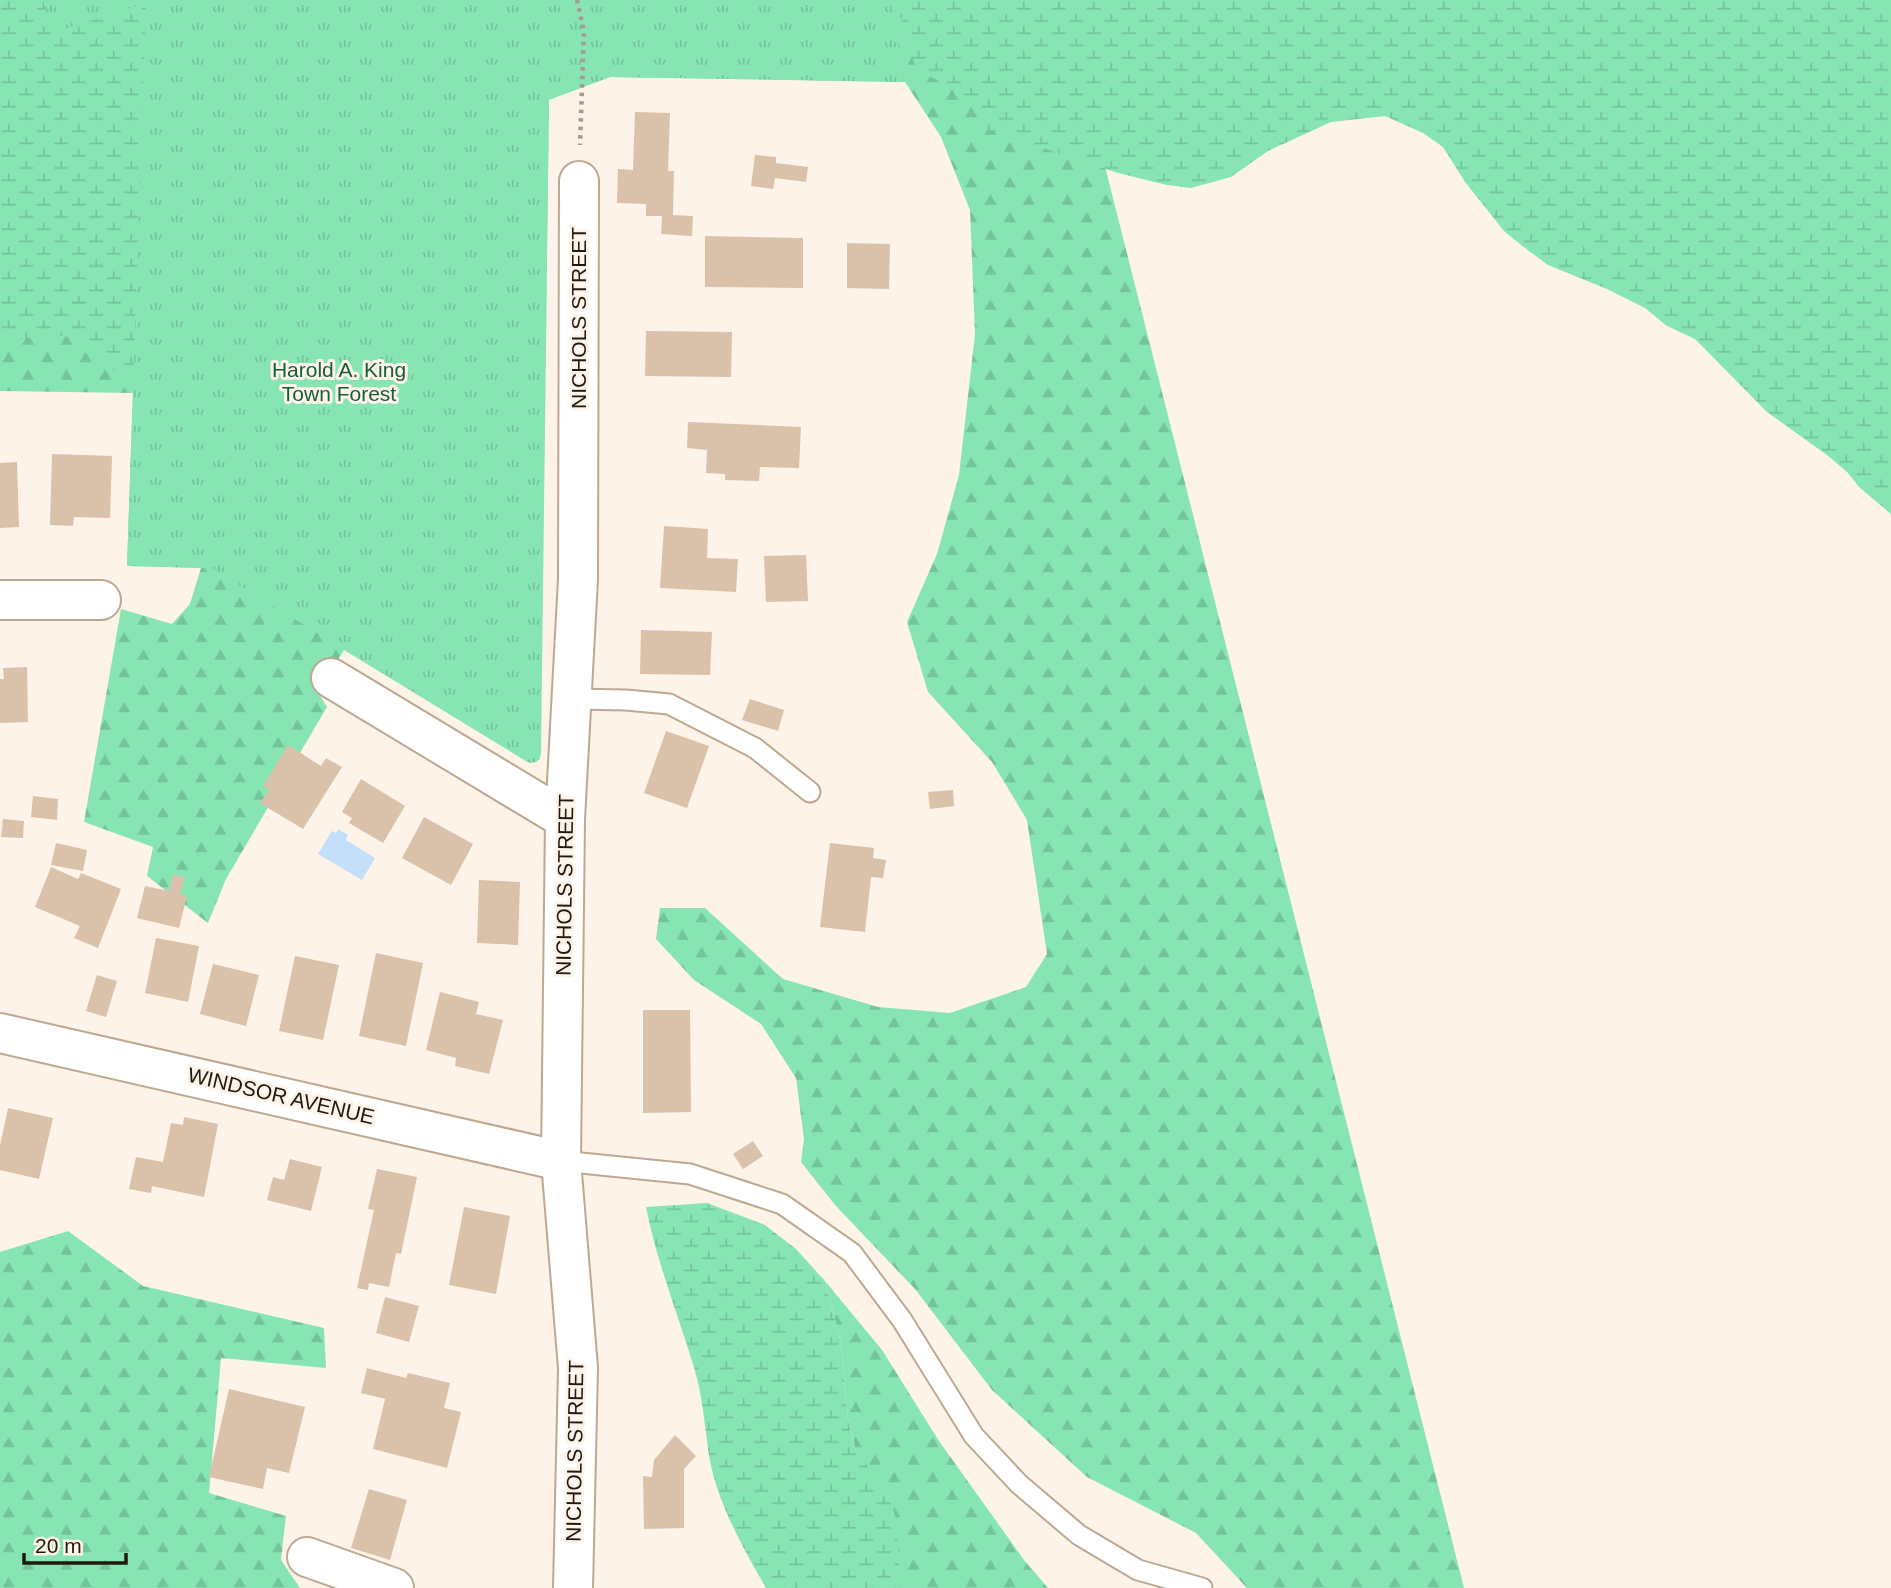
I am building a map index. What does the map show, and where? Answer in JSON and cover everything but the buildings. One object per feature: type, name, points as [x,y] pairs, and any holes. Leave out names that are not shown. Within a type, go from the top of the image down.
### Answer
[{"type":"street","name":"NICHOLS STREET","points":[[573,1588],[578,1368],[561,1161],[565,818],[578,579],[579,181]]},
{"type":"street","points":[[0,600],[101,600]]},
{"type":"street","points":[[331,678],[565,818]]},
{"type":"street","name":"WINDSOR AVENUE","points":[[0,1033],[561,1161]]},
{"type":"street","points":[[307,1557],[394,1588]]},
{"type":"lane","points":[[572,699],[626,700],[669,705],[755,748],[810,792]]},
{"type":"lane","points":[[561,1161],[690,1174],[782,1204],[852,1253],[902,1321],[974,1436],[1019,1484],[1079,1535],[1138,1570],[1202,1588]]},
{"type":"path","points":[[577,0],[584,31],[579,181]]},
{"type":"green space","points":[[0,0],[304,7],[1063,0],[1464,1588],[1247,1588],[1196,1533],[1087,1477],[992,1390],[915,1289],[835,1205],[801,1162],[804,1139],[796,1078],[761,1024],[694,980],[656,939],[660,908],[705,908],[783,979],[878,1007],[950,1013],[1026,987],[1047,954],[1027,820],[992,762],[928,692],[907,622],[937,554],[959,475],[975,334],[970,210],[941,137],[905,82],[610,77],[549,99],[540,759],[528,762],[344,650],[318,692],[327,707],[226,879],[208,923],[147,876],[153,847],[84,822],[121,609],[172,624],[190,604],[201,568],[127,566],[133,393],[0,391]]},
{"type":"green space","points":[[3,0],[301,0],[169,363],[110,371],[89,348],[73,338],[47,336],[0,341],[0,5]]},
{"type":"green space","name":"Harold A. King Town Forest","points":[[43,0],[890,0],[905,82],[610,77],[549,100],[541,754],[536,762],[530,763],[521,758],[211,568],[127,566],[146,3],[51,33]]},
{"type":"green space","points":[[862,0],[1891,0],[1891,514],[1827,455],[1767,412],[1695,339],[1667,326],[1645,308],[1548,265],[1521,245],[1504,231],[1465,182],[1443,147],[1423,133],[1385,116],[1331,122],[1268,151],[1231,177],[1191,188],[1167,185],[1118,173],[993,131],[982,122],[959,92],[916,66],[899,14]]},
{"type":"green space","points":[[707,1203],[765,1225],[796,1249],[825,1281],[841,1342],[848,1420],[855,1448],[889,1497],[896,1518],[899,1588],[766,1588],[734,1529],[715,1482],[698,1383],[662,1269],[646,1207]]},
{"type":"green space","points":[[68,1231],[143,1286],[324,1328],[326,1368],[221,1358],[209,1493],[286,1516],[281,1560],[300,1588],[0,1588],[0,1252]]},
{"type":"green space","points":[[825,1281],[882,1350],[939,1441],[1024,1560],[1048,1588],[899,1588],[873,1476],[855,1448],[848,1420],[841,1342]]},
{"type":"water","points":[[338,829],[348,835],[346,840],[375,858],[362,880],[318,854],[332,831],[336,833]]}]
